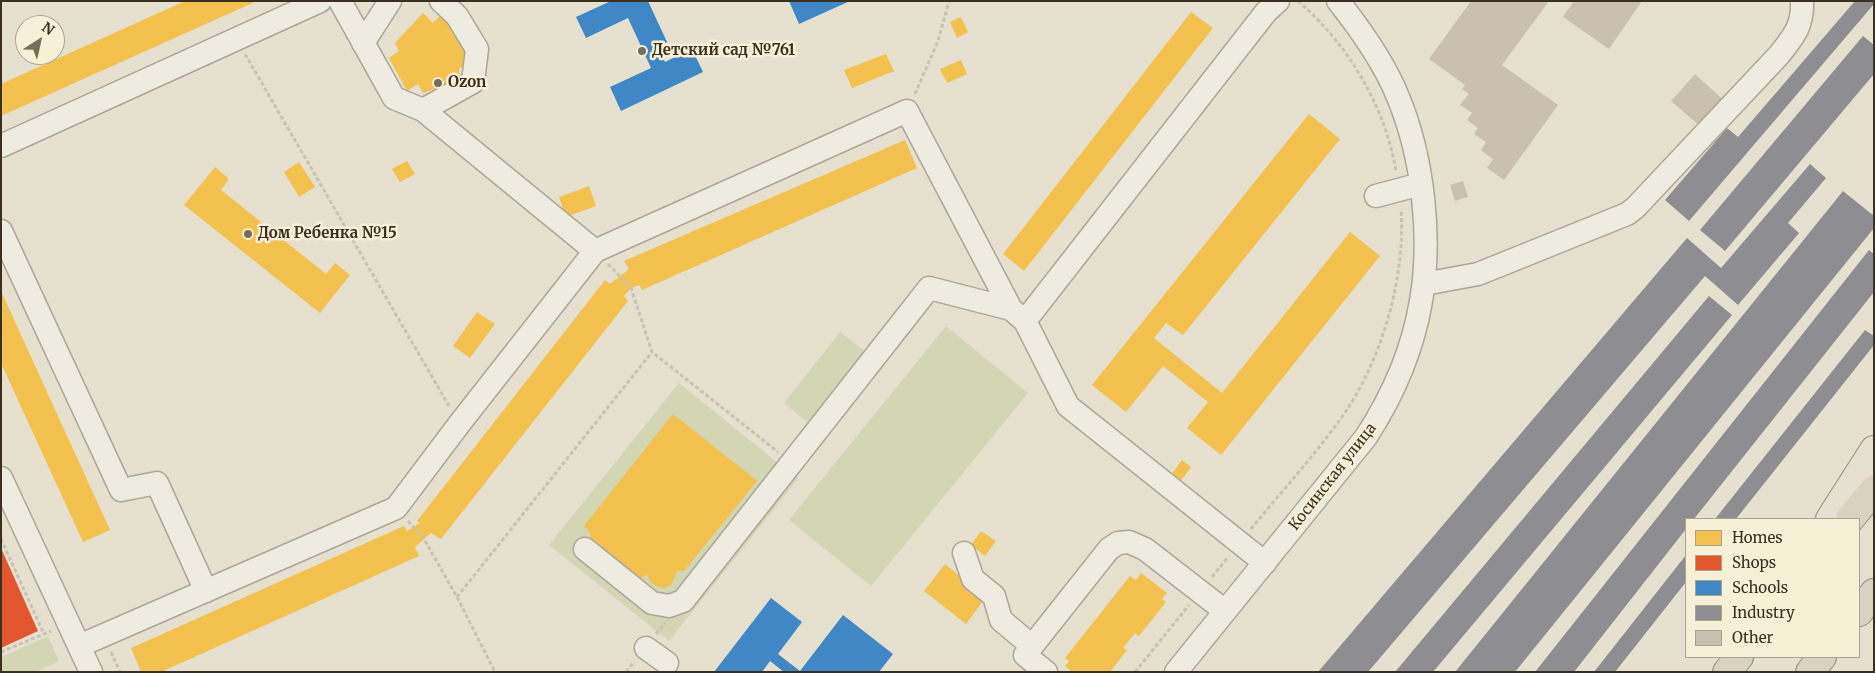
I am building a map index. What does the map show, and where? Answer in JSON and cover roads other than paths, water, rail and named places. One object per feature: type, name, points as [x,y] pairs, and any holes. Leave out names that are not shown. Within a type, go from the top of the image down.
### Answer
[{"type":"highway","points":[[1851,518],[1874,490]]},
{"type":"highway","points":[[1860,611],[1874,593]]},
{"type":"highway","points":[[1727,672],[1738,658]]},
{"type":"highway","points":[[1810,672],[1821,658]]},
{"type":"main road","points":[[1831,518],[1874,450]]},
{"type":"street","points":[[1,146],[320,1]]},
{"type":"street","points":[[340,1],[394,98],[423,110],[595,251]]},
{"type":"street","points":[[363,43],[390,1]]},
{"type":"street","points":[[423,110],[473,82],[477,50],[457,16],[441,1]]},
{"type":"street","points":[[1018,315],[1260,20],[1278,1]]},
{"type":"street","name":"Косинская улица","points":[[1176,672],[1356,451],[1374,425],[1394,386],[1410,345],[1421,304],[1424,284],[1424,232],[1421,184],[1415,148],[1397,95],[1371,46],[1338,1]]},
{"type":"street","points":[[1424,284],[1478,274],[1627,214],[1635,208],[1779,55],[1799,27],[1802,1]]},
{"type":"street","points":[[79,646],[396,508],[595,251],[907,111],[1068,406],[1265,563]]},
{"type":"street","points":[[1376,196],[1421,184]]},
{"type":"street","points":[[1,231],[120,490],[157,483],[206,591]]},
{"type":"street","points":[[584,549],[652,603],[669,606],[683,601],[929,288],[1018,315]]},
{"type":"street","points":[[1,478],[91,672]]},
{"type":"street","points":[[1046,672],[1025,654],[1108,549],[1118,543],[1129,542],[1145,549],[1226,611]]},
{"type":"street","points":[[964,553],[973,579],[994,596],[1001,620],[1032,646]]},
{"type":"street","points":[[646,648],[667,663]]},
{"type":"place","name":"Детский сад №761","points":[[642,51]]},
{"type":"place","name":"Ozon","points":[[438,83]]},
{"type":"place","name":"Дом Ребенка №15","points":[[248,234]]}]
